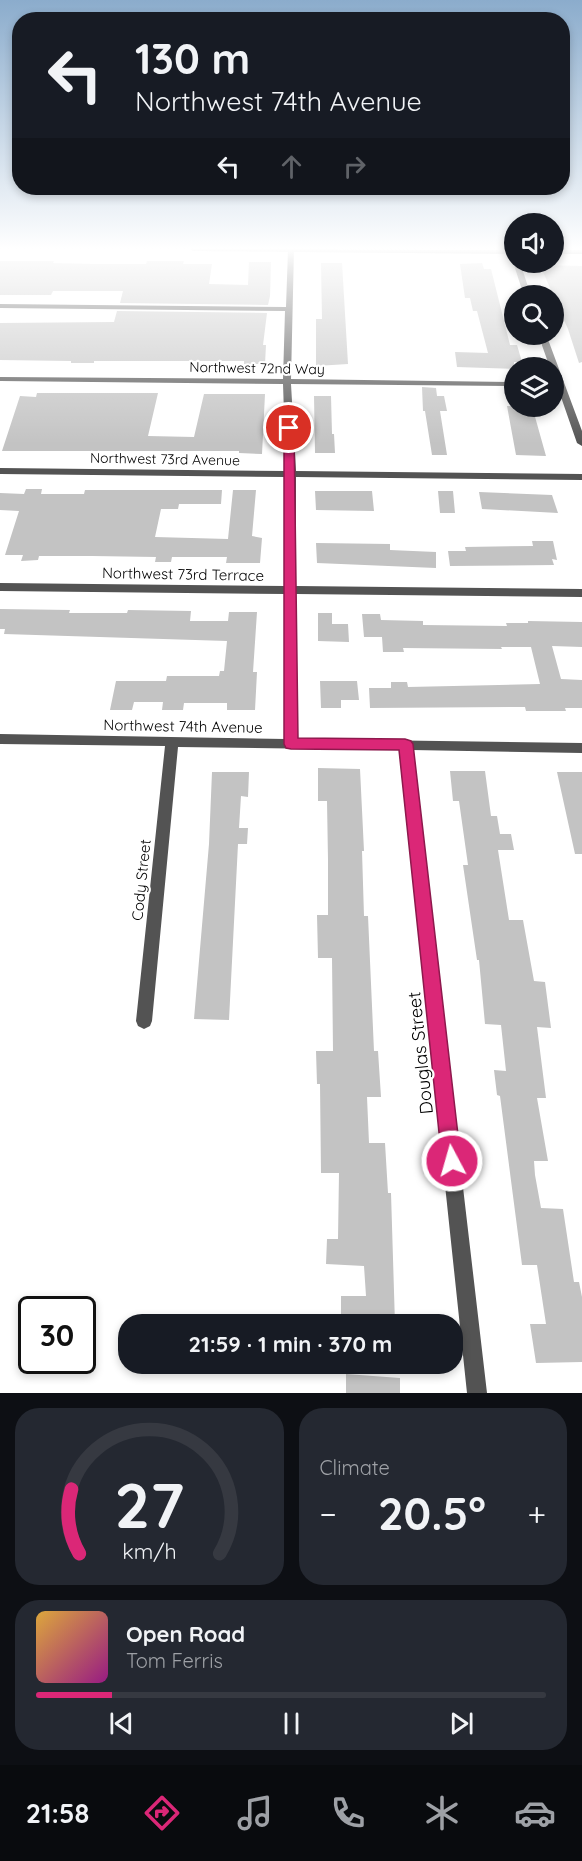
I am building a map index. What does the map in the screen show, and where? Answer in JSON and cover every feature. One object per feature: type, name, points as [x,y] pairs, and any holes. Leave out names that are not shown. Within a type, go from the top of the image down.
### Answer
[{"type":"street","points":[[289,314],[287,382],[291,474],[291,744]]},
{"type":"street","name":"Northwest 72nd Way","points":[[0,379],[504,384]]},
{"type":"street","points":[[564,402],[582,443]]},
{"type":"street","name":"Northwest 73rd Avenue","points":[[0,471],[582,477]]},
{"type":"street","name":"Northwest 73rd Terrace","points":[[0,587],[582,593]]},
{"type":"street","name":"Northwest 74th Avenue","points":[[0,739],[582,748]]},
{"type":"street","name":"Cody Street","points":[[144,1021],[172,742]]},
{"type":"street","name":"Douglas Street","points":[[405,744],[477,1393]]},
{"type":"building","points":[[116,314],[267,314],[263,345],[266,345],[265,364],[244,364],[244,361],[71,363],[71,361],[0,360],[0,323],[114,322]]},
{"type":"building","points":[[322,314],[345,314],[348,364],[316,366],[316,319],[322,319]]},
{"type":"building","points":[[478,314],[502,314],[504,345],[517,345],[521,357],[504,357],[504,369],[457,367],[455,352],[488,353]]},
{"type":"building","points":[[564,314],[582,314],[582,362],[579,363]]},
{"type":"building","points":[[422,387],[436,388],[437,396],[444,396],[447,411],[440,411],[447,455],[432,455],[425,411],[423,411]]},
{"type":"building","points":[[37,393],[158,393],[148,436],[194,437],[204,394],[265,394],[262,454],[239,453],[239,451],[2,451],[20,396],[36,397]]},
{"type":"building","points":[[314,396],[331,396],[335,453],[315,453]]},
{"type":"building","points":[[509,417],[535,417],[546,456],[516,455]]},
{"type":"building","points":[[26,489],[42,489],[41,494],[84,494],[85,490],[222,490],[221,504],[179,504],[178,509],[161,509],[155,537],[228,539],[233,490],[256,490],[252,536],[262,538],[260,563],[226,563],[227,557],[172,557],[171,562],[155,562],[156,557],[39,556],[38,560],[21,561],[23,555],[5,555],[19,511],[0,510],[0,493],[24,494]]},
{"type":"building","points":[[315,491],[372,491],[374,511],[316,510]]},
{"type":"building","points":[[438,491],[453,491],[455,513],[440,513]]},
{"type":"building","points":[[479,492],[552,495],[558,513],[482,509]]},
{"type":"building","points":[[532,541],[553,541],[557,560],[552,559],[554,565],[450,566],[448,551],[466,551],[465,547],[533,546]]},
{"type":"building","points":[[316,543],[390,544],[390,550],[436,552],[436,568],[317,563]]},
{"type":"building","points":[[0,609],[70,610],[69,613],[127,613],[128,610],[191,611],[190,621],[228,621],[229,612],[257,612],[253,672],[257,672],[255,710],[227,710],[227,703],[184,703],[183,710],[162,710],[163,702],[134,702],[132,710],[110,710],[116,681],[166,681],[167,676],[219,676],[220,671],[224,671],[227,641],[4,634],[5,629],[0,629]]},
{"type":"building","points":[[318,613],[332,613],[332,624],[348,624],[349,642],[318,641]]},
{"type":"building","points":[[362,614],[380,614],[381,620],[423,621],[423,625],[507,626],[506,623],[528,623],[528,621],[582,622],[582,647],[552,646],[561,679],[582,680],[582,708],[565,708],[566,711],[526,711],[525,707],[370,708],[369,688],[391,688],[391,682],[407,682],[408,687],[540,684],[531,647],[403,648],[404,652],[383,652],[382,637],[364,637]]},
{"type":"building","points":[[320,681],[357,681],[359,700],[341,700],[341,708],[321,708]]},
{"type":"building","points":[[318,768],[360,769],[364,916],[368,916],[374,1051],[378,1051],[381,1097],[367,1097],[369,1143],[385,1143],[388,1193],[391,1193],[395,1314],[341,1314],[341,1296],[366,1296],[364,1266],[326,1264],[327,1239],[338,1239],[339,1173],[321,1173],[320,1084],[317,1084],[316,1051],[333,1051],[332,958],[318,958],[317,915],[328,915],[328,860],[327,801],[318,801]]},
{"type":"building","points":[[450,771],[485,771],[491,816],[497,816],[500,834],[511,834],[514,850],[498,850],[509,920],[523,920],[534,981],[545,982],[551,1028],[537,1027],[546,1098],[537,1098],[548,1161],[534,1161],[535,1175],[541,1208],[563,1209],[574,1282],[579,1282],[582,1297],[582,1362],[536,1363],[530,1324],[546,1324],[537,1265],[522,1265],[500,1096],[497,1095],[494,1070],[506,1071],[501,1025],[485,1024],[479,960],[477,960],[463,865],[468,865],[459,801],[453,801]]},
{"type":"building","points":[[212,772],[249,772],[248,797],[241,796],[239,828],[248,828],[247,844],[238,844],[229,1020],[194,1019],[209,844]]},
{"type":"building","points":[[557,772],[582,772],[582,854],[575,854]]},
{"type":"building","points":[[346,1374],[400,1378],[400,1393],[346,1393]]},
{"type":"route","points":[[289,428],[291,744],[405,744],[452,1161]]}]
